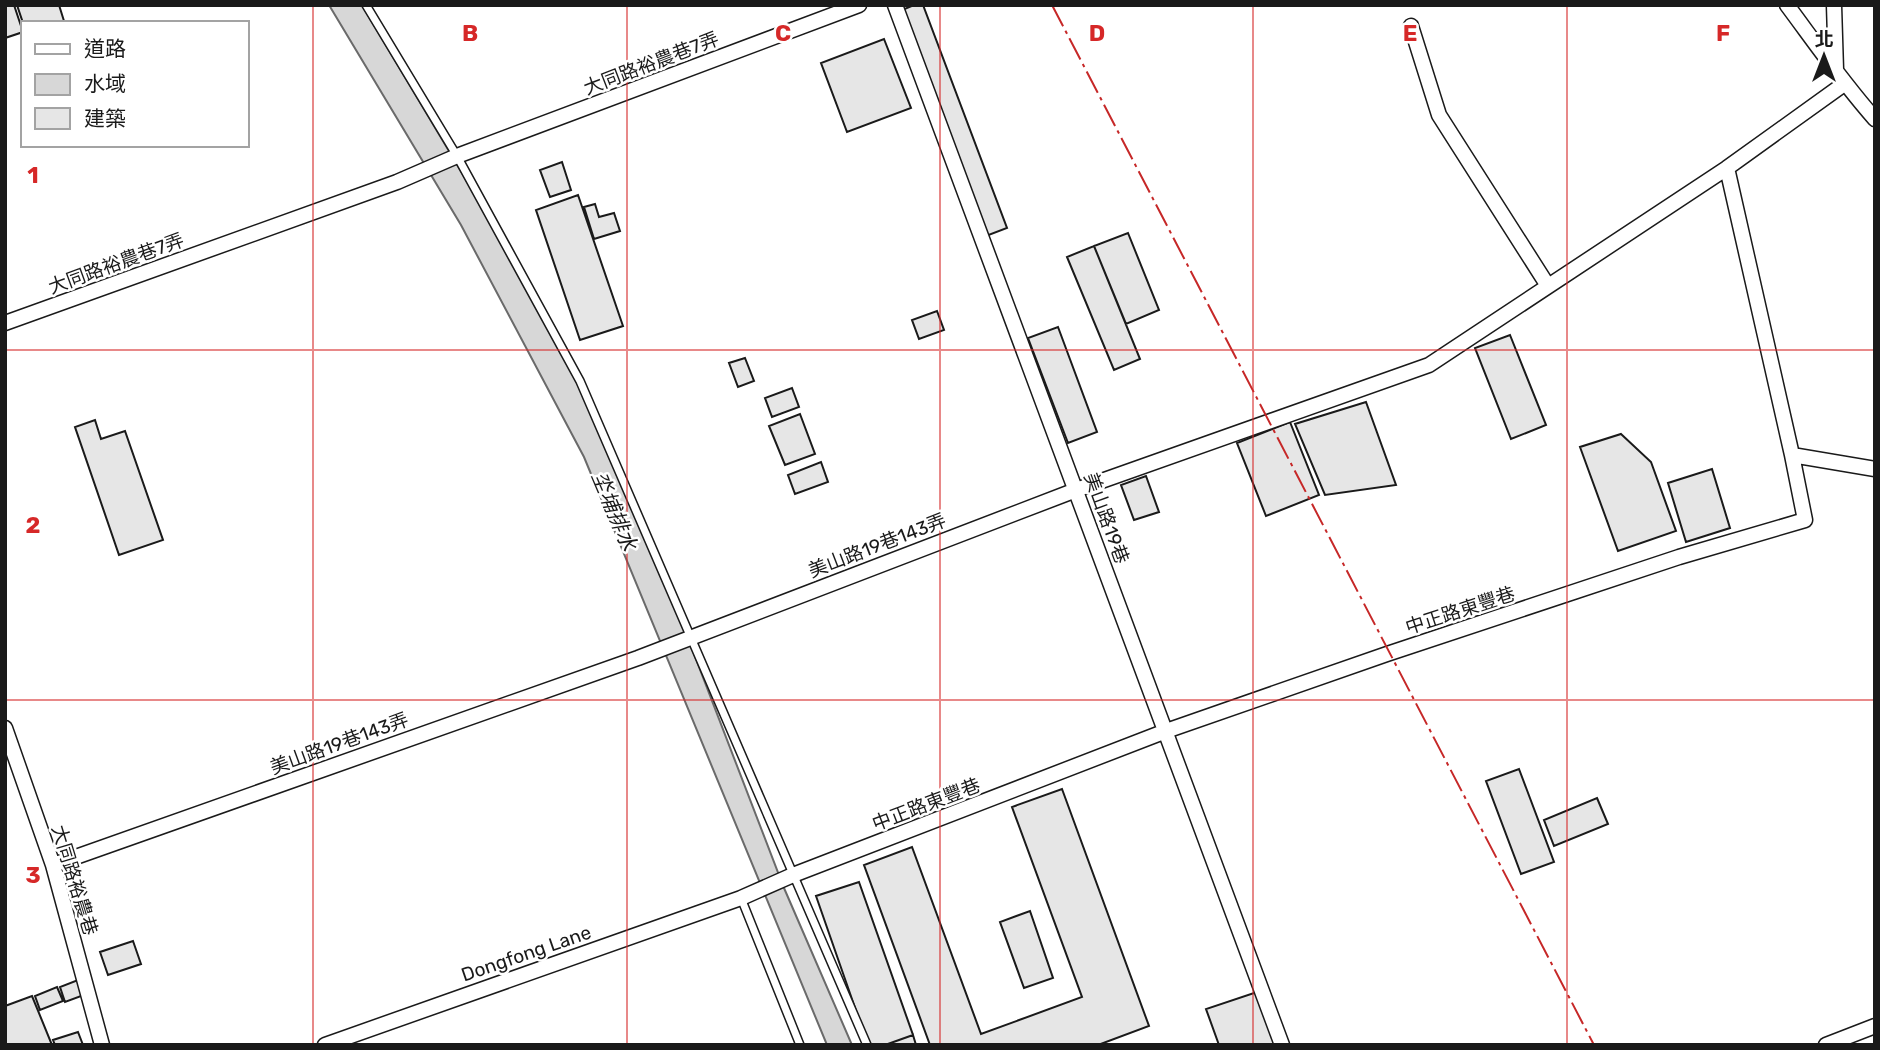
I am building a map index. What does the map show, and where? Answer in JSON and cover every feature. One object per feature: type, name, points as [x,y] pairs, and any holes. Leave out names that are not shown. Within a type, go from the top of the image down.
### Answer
[{"type":"street","name":"大同路裕農巷7弄","points":[[5,323],[397,182],[457,156],[859,5]]},
{"type":"street","name":"美山路19巷","points":[[895,5],[1282,1045]]},
{"type":"street","points":[[1787,5],[1875,119]]},
{"type":"street","points":[[1834,5],[1840,77]]},
{"type":"street","points":[[1411,26],[1439,115],[1548,286]]},
{"type":"street","points":[[1076,490],[1429,365],[1727,168],[1840,77]]},
{"type":"street","name":"中正路東豐巷","points":[[741,898],[1166,731],[1666,561],[1805,520],[1727,168]]},
{"type":"street","points":[[1792,455],[1875,469]]},
{"type":"street","name":"美山路19巷143弄","points":[[53,865],[638,658],[1076,490]]},
{"type":"street","name":"大同路裕農巷","points":[[5,727],[53,865],[102,1045]]},
{"type":"street","name":"Dongfong Lane","points":[[325,1045],[741,898]]},
{"type":"street","points":[[1826,1045],[1875,1026]]},
{"type":"lane","points":[[366,5],[457,156],[580,381],[866,1045]]},
{"type":"lane","points":[[741,898],[800,1045]]},
{"type":"water","name":"坔埔排水","points":[[329,5],[362,5],[555,329],[669,589],[784,888],[852,1045],[827,1045],[584,457],[461,225]]},
{"type":"building","points":[[5,5],[14,5],[21,33],[5,38]]},
{"type":"building","points":[[17,5],[59,5],[64,21],[22,21]]},
{"type":"building","points":[[923,5],[1007,228],[986,236],[902,10]]},
{"type":"building","points":[[884,39],[911,108],[847,132],[821,63]]},
{"type":"building","points":[[562,162],[571,190],[550,197],[540,170]]},
{"type":"building","points":[[578,195],[623,326],[580,340],[536,210]]},
{"type":"building","points":[[595,204],[599,217],[614,213],[620,231],[594,239],[584,207]]},
{"type":"building","points":[[1128,233],[1159,310],[1126,324],[1094,246]]},
{"type":"building","points":[[1094,246],[1140,359],[1114,370],[1067,257]]},
{"type":"building","points":[[937,311],[944,330],[919,339],[912,320]]},
{"type":"building","points":[[1058,327],[1097,432],[1068,443],[1028,338]]},
{"type":"building","points":[[1510,335],[1546,425],[1511,439],[1475,348]]},
{"type":"building","points":[[745,358],[754,381],[738,387],[729,363]]},
{"type":"building","points":[[792,388],[799,407],[772,417],[765,398]]},
{"type":"building","points":[[1366,402],[1396,485],[1325,495],[1295,424]]},
{"type":"building","points":[[800,414],[815,454],[785,465],[769,426]]},
{"type":"building","points":[[95,420],[101,439],[125,431],[163,540],[119,555],[75,427]]},
{"type":"building","points":[[1290,422],[1319,495],[1266,516],[1237,443]]},
{"type":"building","points":[[1621,434],[1651,462],[1676,531],[1618,551],[1580,447]]},
{"type":"building","points":[[821,462],[828,482],[795,494],[788,475]]},
{"type":"building","points":[[1712,469],[1730,528],[1686,542],[1668,483]]},
{"type":"building","points":[[1146,476],[1159,512],[1134,520],[1121,485]]},
{"type":"building","points":[[1519,769],[1554,862],[1521,874],[1486,781]]},
{"type":"building","points":[[1062,789],[1149,1026],[1098,1045],[930,1045],[864,865],[912,847],[981,1034],[1082,997],[1012,807]]},
{"type":"building","points":[[1597,798],[1608,824],[1554,846],[1544,820]]},
{"type":"building","points":[[859,882],[913,1035],[885,1045],[868,1045],[816,896]]},
{"type":"building","points":[[1030,911],[1053,978],[1024,988],[1000,922]]},
{"type":"building","points":[[133,941],[141,964],[108,975],[100,952]]},
{"type":"building","points":[[78,980],[84,995],[65,1002],[60,987]]},
{"type":"building","points":[[57,987],[63,1001],[40,1010],[35,996]]},
{"type":"building","points":[[1257,992],[1275,1045],[1219,1045],[1206,1009]]},
{"type":"building","points":[[32,996],[52,1045],[5,1045],[5,1006]]},
{"type":"building","points":[[78,1032],[83,1045],[55,1045],[53,1040]]},
{"type":"building","points":[[913,1035],[916,1045],[885,1045]]},
{"type":"power","points":[[1052,5],[1594,1045]]}]
